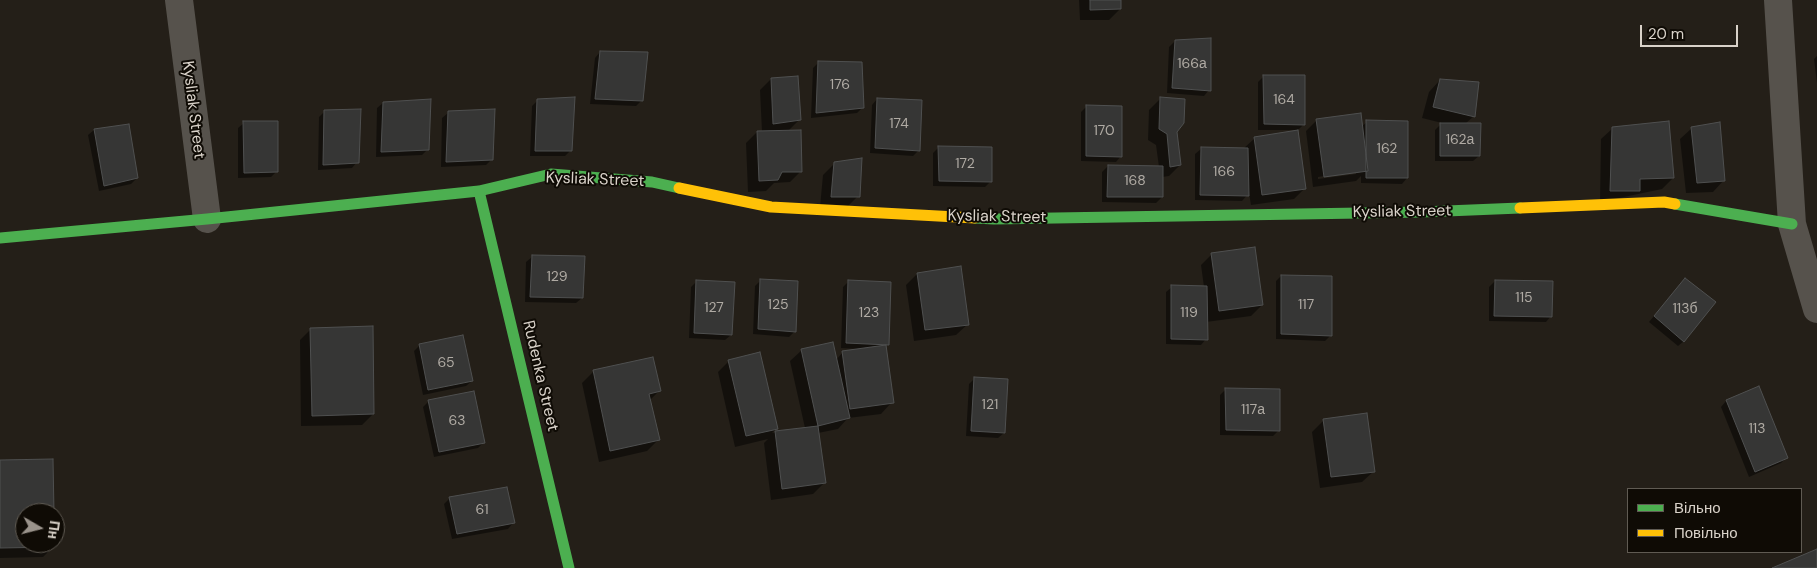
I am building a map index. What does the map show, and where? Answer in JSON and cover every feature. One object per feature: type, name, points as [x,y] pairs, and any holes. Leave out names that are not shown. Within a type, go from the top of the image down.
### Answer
[{"type":"street","name":"Kysliak Street","points":[[179,0],[207,219]]},
{"type":"street","points":[[1778,0],[1792,224],[1817,309]]},
{"type":"street","name":"Kysliak Street","points":[[0,238],[479,191],[551,174],[652,182],[771,207],[994,219],[1422,212],[1664,202],[1792,224]]},
{"type":"street","name":"Rudenka Street","points":[[479,191],[569,568]]},
{"type":"building","points":[[1090,0],[1121,0],[1121,9],[1090,10]]},
{"type":"building","points":[[1211,38],[1211,91],[1172,88],[1175,40]]},
{"type":"building","points":[[600,51],[648,52],[643,101],[595,99]]},
{"type":"building","points":[[818,61],[862,62],[864,108],[816,113]]},
{"type":"building","points":[[1263,75],[1305,75],[1305,125],[1264,124]]},
{"type":"building","points":[[798,76],[801,120],[773,124],[771,78]]},
{"type":"building","points":[[1440,79],[1479,82],[1475,117],[1433,107]]},
{"type":"building","points":[[575,97],[572,151],[535,151],[537,99]]},
{"type":"building","points":[[1160,97],[1185,99],[1184,123],[1177,132],[1181,165],[1170,167],[1167,134],[1159,129]]},
{"type":"building","points":[[877,98],[922,100],[920,151],[875,148]]},
{"type":"building","points":[[431,99],[429,150],[381,152],[383,102]]},
{"type":"building","points":[[1086,105],[1122,106],[1122,157],[1086,156]]},
{"type":"building","points":[[361,109],[359,163],[323,165],[324,110]]},
{"type":"building","points":[[495,109],[493,160],[446,162],[448,111]]},
{"type":"building","points":[[1361,113],[1368,171],[1324,177],[1316,119]]},
{"type":"building","points":[[1366,120],[1408,121],[1408,178],[1366,178]]},
{"type":"building","points":[[243,121],[278,121],[278,172],[244,173]]},
{"type":"building","points":[[1669,121],[1674,178],[1640,179],[1640,191],[1610,191],[1612,127]]},
{"type":"building","points":[[1720,122],[1725,181],[1697,183],[1691,127]]},
{"type":"building","points":[[1440,123],[1481,123],[1480,156],[1440,156]]},
{"type":"building","points":[[129,124],[138,178],[104,186],[94,129]]},
{"type":"building","points":[[801,130],[802,172],[782,172],[778,180],[759,181],[757,131]]},
{"type":"building","points":[[1298,130],[1306,189],[1262,195],[1254,137]]},
{"type":"building","points":[[938,146],[992,147],[992,182],[939,181]]},
{"type":"building","points":[[1201,147],[1248,148],[1249,196],[1200,195]]},
{"type":"building","points":[[862,158],[860,197],[831,197],[834,162]]},
{"type":"building","points":[[1108,165],[1163,166],[1163,197],[1107,197]]},
{"type":"building","points":[[1255,247],[1263,305],[1219,311],[1211,253]]},
{"type":"building","points":[[532,255],[585,256],[583,298],[530,297]]},
{"type":"building","points":[[961,266],[969,325],[925,330],[917,273]]},
{"type":"building","points":[[1281,275],[1332,276],[1332,336],[1281,334]]},
{"type":"building","points":[[1685,278],[1716,302],[1684,342],[1654,316]]},
{"type":"building","points":[[760,279],[798,281],[796,332],[758,329]]},
{"type":"building","points":[[696,280],[735,282],[732,335],[694,333]]},
{"type":"building","points":[[848,280],[891,282],[889,345],[846,343]]},
{"type":"building","points":[[1495,280],[1553,281],[1552,317],[1494,316]]},
{"type":"building","points":[[1171,285],[1207,286],[1208,340],[1171,339]]},
{"type":"building","points":[[373,326],[374,414],[312,416],[310,328]]},
{"type":"building","points":[[463,335],[473,381],[428,390],[419,344]]},
{"type":"building","points":[[833,342],[850,418],[818,426],[801,349]]},
{"type":"building","points":[[886,345],[894,403],[850,409],[842,351]]},
{"type":"building","points":[[760,352],[778,429],[746,436],[728,360]]},
{"type":"building","points":[[653,357],[661,391],[649,394],[660,440],[610,451],[593,370]]},
{"type":"building","points":[[974,377],[1008,379],[1005,433],[971,431]]},
{"type":"building","points":[[1759,386],[1788,458],[1755,472],[1726,400]]},
{"type":"building","points":[[1225,388],[1280,389],[1280,431],[1226,430]]},
{"type":"building","points":[[474,391],[485,443],[439,452],[428,400]]},
{"type":"building","points":[[1367,413],[1375,472],[1331,477],[1323,419]]},
{"type":"building","points":[[818,426],[826,483],[782,489],[775,431]]},
{"type":"building","points":[[53,459],[54,503],[15,503],[15,548],[0,548],[0,460]]},
{"type":"building","points":[[507,487],[515,523],[457,534],[449,497]]},
{"type":"building","points":[[1817,549],[1817,568],[1772,568]]},
{"type":"traffic: fast","points":[[0,238],[479,191],[551,174],[652,182],[679,188]]},
{"type":"traffic: fast","points":[[479,191],[569,568]]},
{"type":"traffic: fast","points":[[1675,204],[1792,224]]},
{"type":"traffic: fast","points":[[975,218],[1422,212],[1520,208]]},
{"type":"traffic: slow","points":[[679,188],[771,207],[975,218]]},
{"type":"traffic: slow","points":[[1520,208],[1664,202],[1675,204]]}]
